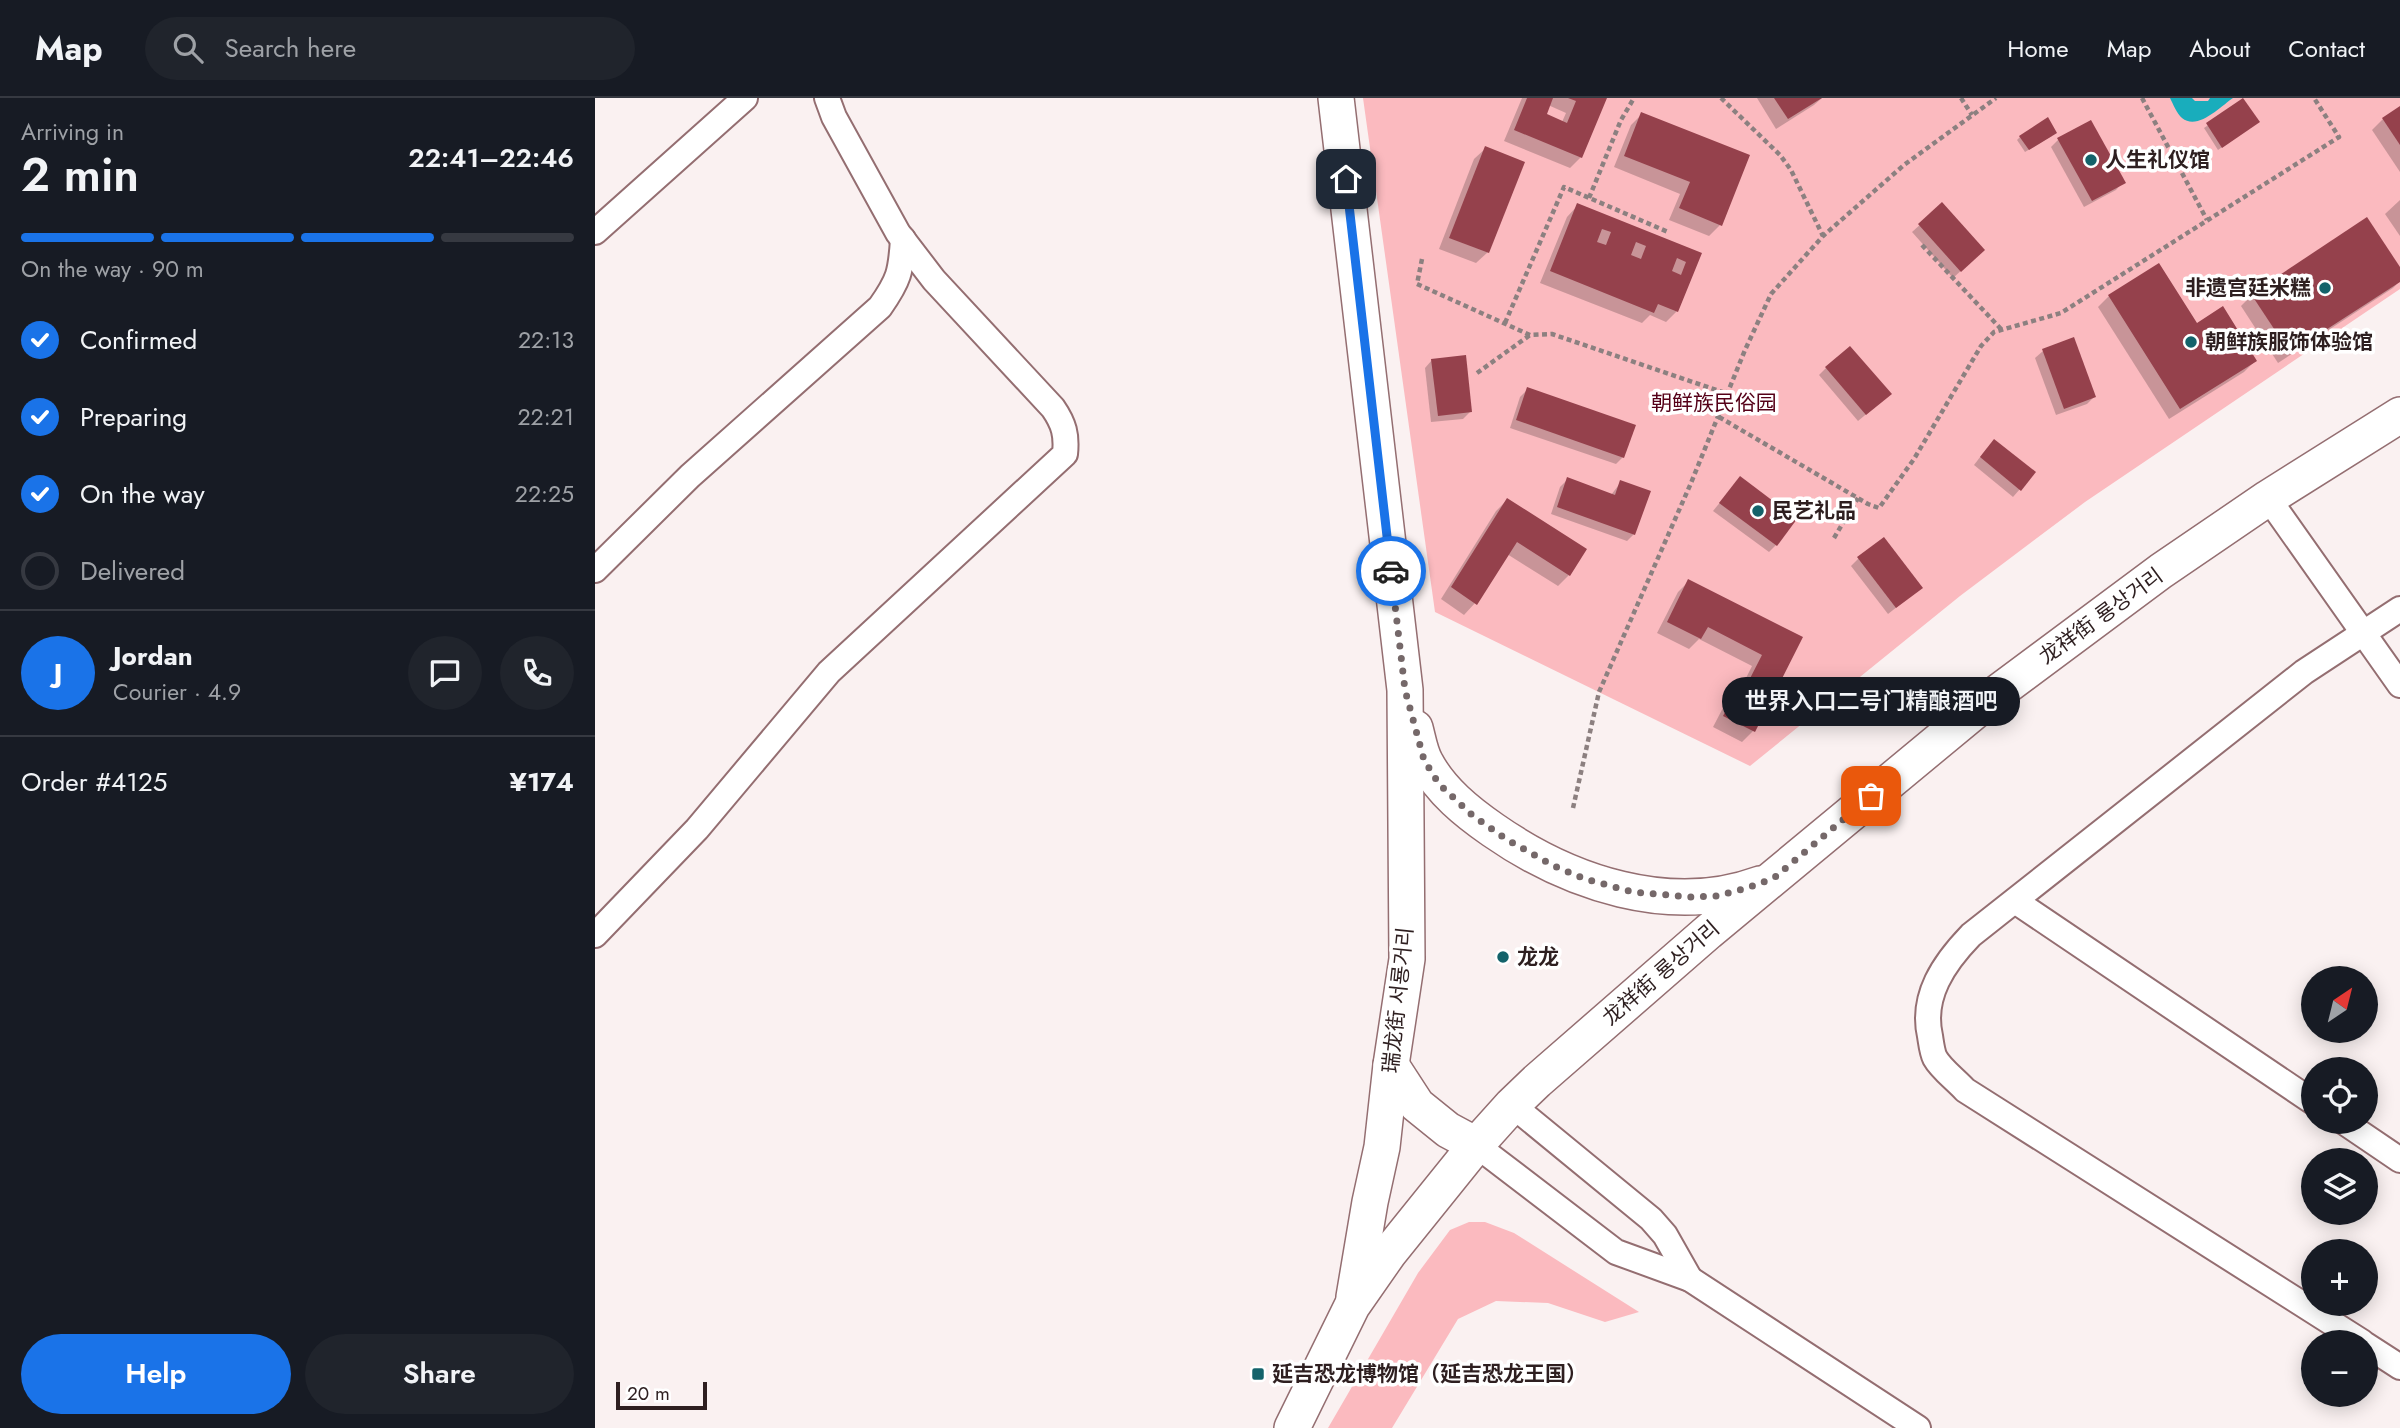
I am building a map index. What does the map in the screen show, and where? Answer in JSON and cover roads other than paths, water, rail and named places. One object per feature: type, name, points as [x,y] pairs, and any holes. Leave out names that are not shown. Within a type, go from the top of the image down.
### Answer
[{"type":"street","points":[[595,232],[745,98]]},
{"type":"street","points":[[595,935],[697,830],[829,672],[1065,454],[1067,441],[1064,424],[1053,408],[935,280],[903,239],[834,117],[827,98]]},
{"type":"street","name":"瑞龙街 서룡거리","points":[[1336,98],[1405,690],[1407,959],[1382,1147],[1353,1306]]},
{"type":"street","points":[[595,570],[690,476],[880,307],[896,285],[901,268],[903,239]]},
{"type":"street","name":"龙祥街 룡상거리","points":[[1292,1428],[1353,1306],[1389,1253],[1476,1145],[1512,1105],[1630,998],[1993,696],[2161,571],[2268,498],[2400,415]]},
{"type":"street","points":[[2268,498],[2400,685]]},
{"type":"street","points":[[2342,1330],[1965,1090],[1935,1057],[1926,1018],[1930,997],[1943,971],[1953,953],[1971,935],[2304,672],[2400,609]]},
{"type":"street","name":"瑞龙街 서룡거리","points":[[1405,690],[1424,760],[1439,784],[1472,815],[1506,839],[1554,866],[1618,889],[1690,897],[1717,896],[1774,878]]},
{"type":"street","points":[[2015,901],[2301,1094]]},
{"type":"street","points":[[1391,1065],[1417,1105],[1448,1129],[1476,1145],[1616,1252],[1690,1279],[1918,1428]]},
{"type":"street","points":[[1512,1105],[1651,1219],[1665,1235],[1690,1279]]},
{"type":"street","points":[[2362,1134],[2400,1160]]},
{"type":"street","points":[[2378,1353],[2400,1367]]},
{"type":"water","points":[[2170,98],[2208,101],[2210,98],[2233,98],[2209,116],[2188,121],[2182,118]]},
{"type":"place","name":"人生礼仪馆","points":[[2091,160]]},
{"type":"place","name":"非遗宫廷米糕","points":[[2325,288]]},
{"type":"place","name":"朝鲜族服饰体验馆","points":[[2191,342]]},
{"type":"place","name":"民艺礼品","points":[[1758,511]]},
{"type":"place","name":"世界入口二号门精酿酒吧","points":[[1871,796]]},
{"type":"place","name":"龙龙","points":[[1503,957]]},
{"type":"place","name":"延吉恐龙博物馆（延吉恐龙王国）","points":[[1258,1374]]},
{"type":"park label","name":"朝鲜族民俗园","points":[[1714,403]]}]
